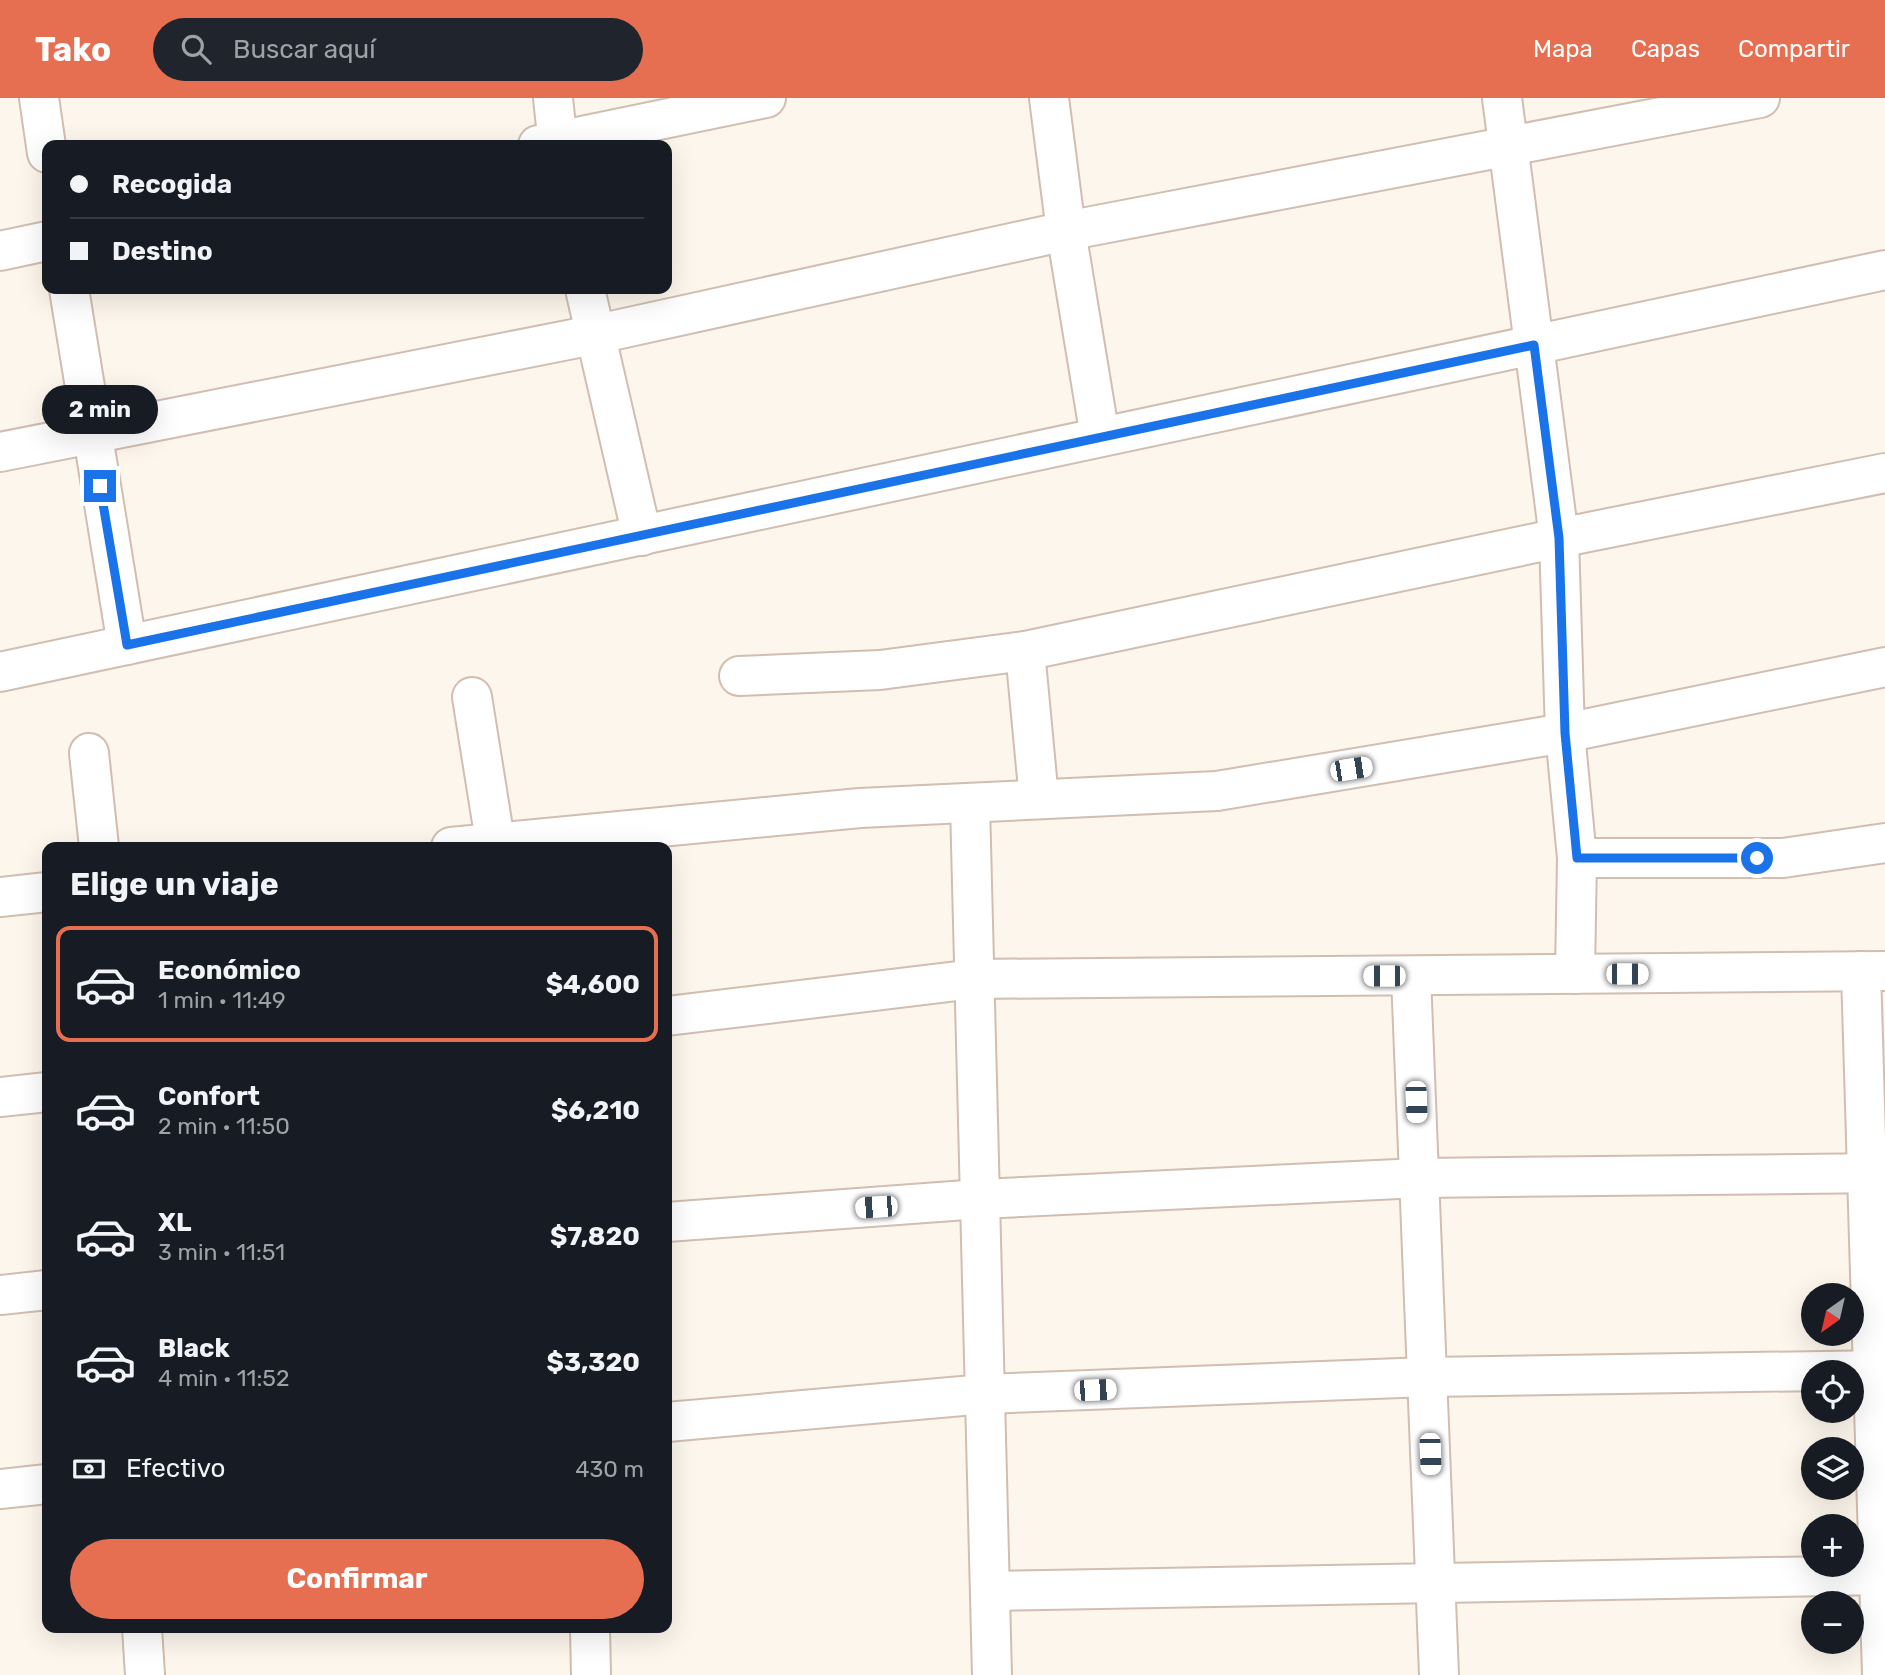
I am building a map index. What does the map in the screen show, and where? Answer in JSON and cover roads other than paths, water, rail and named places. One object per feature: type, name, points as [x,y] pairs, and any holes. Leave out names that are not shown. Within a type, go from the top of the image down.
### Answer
[{"type":"street","points":[[38,98],[45,140]]},
{"type":"street","points":[[551,140],[553,98]]},
{"type":"street","points":[[570,140],[766,98]]},
{"type":"street","points":[[1049,98],[1066,231],[1100,438]]},
{"type":"street","points":[[1502,98],[1559,538],[1565,733],[1577,858],[1575,974]]},
{"type":"street","points":[[0,452],[593,335],[1066,231],[1760,98]]},
{"type":"street","points":[[0,251],[42,242]]},
{"type":"street","points":[[0,672],[1885,270]]},
{"type":"street","points":[[70,294],[127,645]]},
{"type":"street","points":[[585,294],[642,536]]},
{"type":"street","points":[[739,676],[880,670],[1024,651],[1559,538],[1885,473]]},
{"type":"street","points":[[1024,651],[1039,799]]},
{"type":"street","points":[[516,842],[860,808],[1217,791],[1565,733],[1885,667]]},
{"type":"street","points":[[472,697],[496,842]]},
{"type":"street","points":[[89,753],[98,842]]},
{"type":"street","points":[[970,804],[992,1675]]},
{"type":"street","points":[[1577,858],[1783,858],[1885,843]]},
{"type":"street","points":[[0,897],[42,893]]},
{"type":"street","points":[[672,1015],[974,979],[1873,971],[1882,1675]]},
{"type":"street","points":[[1411,975],[1439,1675]]},
{"type":"street","points":[[0,1097],[42,1093]]},
{"type":"street","points":[[672,1223],[980,1199],[1419,1178],[1876,1173]]},
{"type":"street","points":[[0,1295],[42,1291]]},
{"type":"street","points":[[672,1422],[985,1394],[1427,1377],[1879,1370]]},
{"type":"street","points":[[0,1489],[42,1485]]},
{"type":"street","points":[[990,1591],[1882,1575]]},
{"type":"street","points":[[142,1633],[145,1675]]},
{"type":"street","points":[[590,1633],[592,1675]]}]
